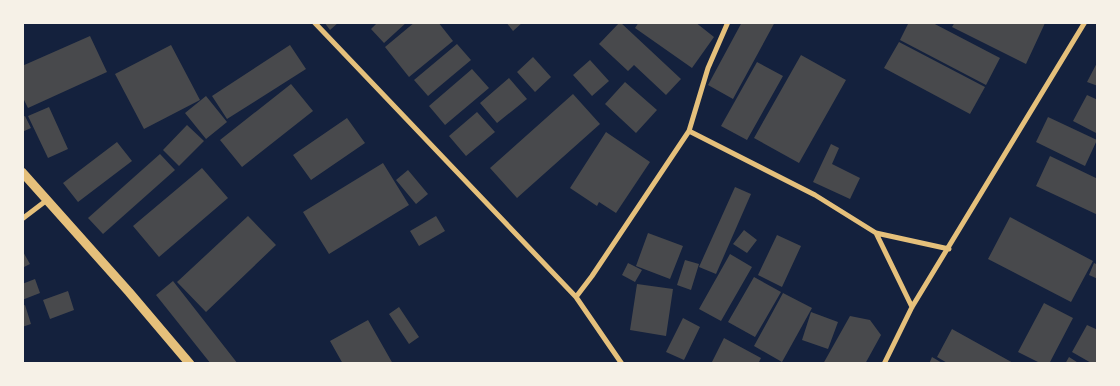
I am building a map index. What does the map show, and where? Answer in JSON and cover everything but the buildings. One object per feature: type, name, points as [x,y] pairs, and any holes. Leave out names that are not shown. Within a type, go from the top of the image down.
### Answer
[{"type":"street","points":[[314,22],[576,297],[622,364]]},
{"type":"street","points":[[576,297],[690,131],[708,68],[728,22]]},
{"type":"street","points":[[884,364],[912,307],[1086,22]]},
{"type":"street","points":[[690,131],[815,195],[876,233],[949,249]]},
{"type":"street","points":[[22,172],[129,292],[190,364]]},
{"type":"street","points":[[22,219],[47,200]]},
{"type":"street","points":[[876,233],[912,307]]}]
